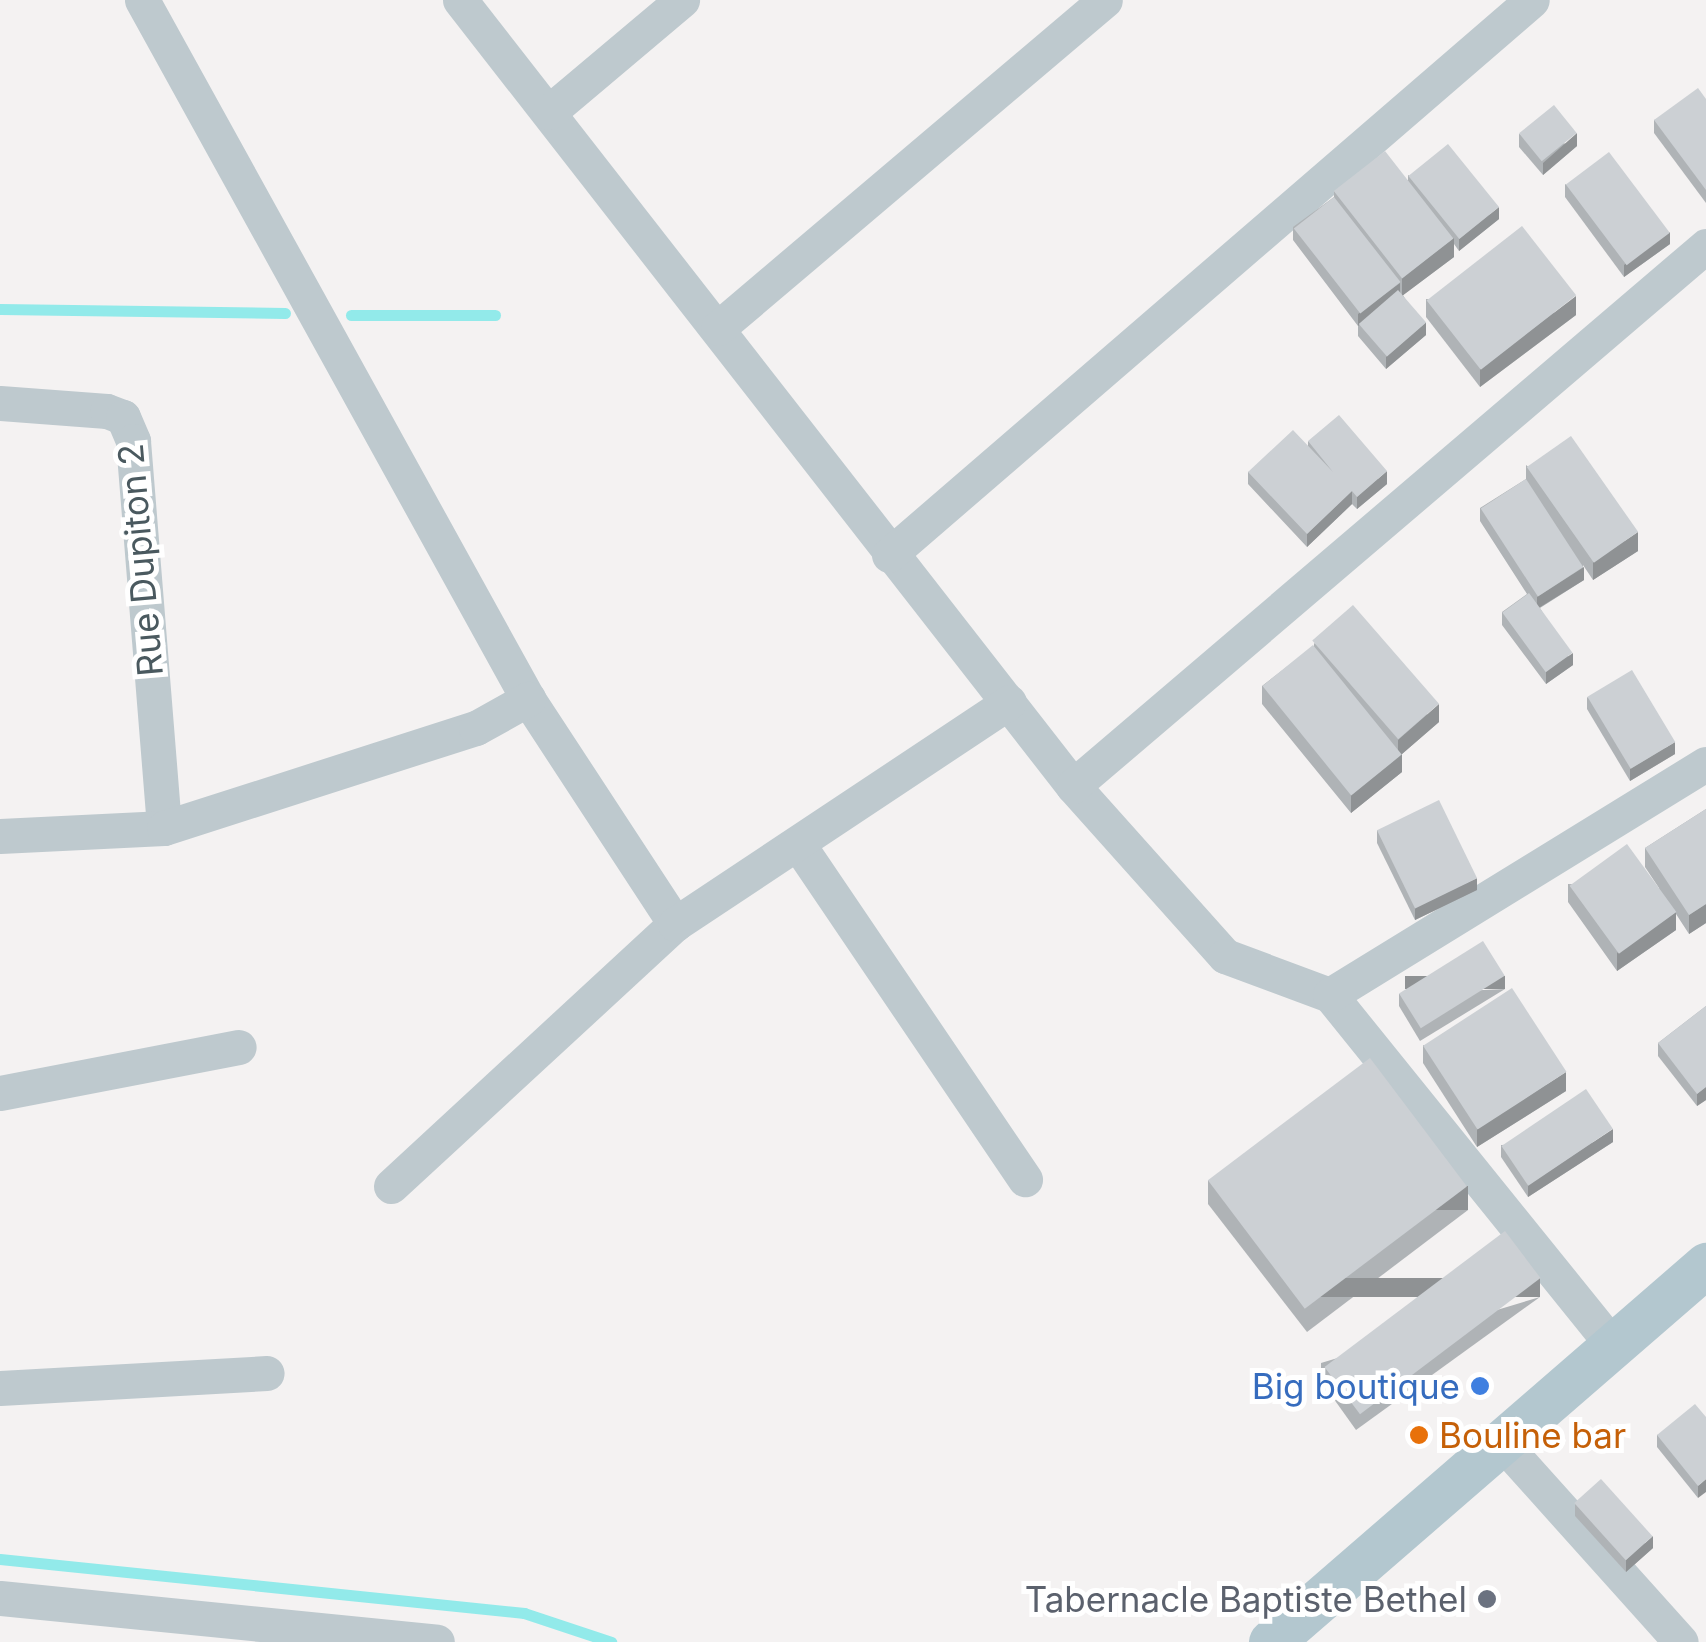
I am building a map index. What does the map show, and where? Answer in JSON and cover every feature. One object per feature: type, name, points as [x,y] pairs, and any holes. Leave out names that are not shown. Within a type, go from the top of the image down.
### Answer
[{"type":"main road","points":[[1271,1642],[1505,1446],[1612,1345],[1706,1265]]},
{"type":"street","points":[[142,0],[528,699],[674,924]]},
{"type":"street","points":[[460,0],[718,328],[889,555],[1073,786],[1225,956],[1330,995],[1612,1345]]},
{"type":"street","points":[[548,112],[682,0]]},
{"type":"street","points":[[718,328],[1105,0]]},
{"type":"street","points":[[889,555],[1532,0]]},
{"type":"street","points":[[1073,786],[1706,246]]},
{"type":"street","name":"Rue Dupiton 2","points":[[0,403],[107,411],[124,418],[133,441],[164,828]]},
{"type":"street","points":[[0,836],[164,828],[476,728],[528,699]]},
{"type":"street","points":[[391,1186],[674,924],[1008,702]]},
{"type":"street","points":[[1330,995],[1706,764]]},
{"type":"street","points":[[798,844],[1025,1179]]},
{"type":"street","points":[[0,1094],[239,1047]]},
{"type":"street","points":[[0,1388],[267,1374]]},
{"type":"street","points":[[1505,1446],[1681,1642]]},
{"type":"street","points":[[0,1598],[436,1642]]},
{"type":"building","points":[[1698,88],[1706,99],[1706,190],[1654,120]]},
{"type":"building","points":[[1554,105],[1577,133],[1542,161],[1519,133]]},
{"type":"building","points":[[1448,144],[1499,207],[1459,239],[1408,176]]},
{"type":"building","points":[[1385,151],[1453,238],[1402,278],[1334,191]]},
{"type":"building","points":[[1609,152],[1670,233],[1627,265],[1566,184]]},
{"type":"building","points":[[1334,197],[1400,282],[1360,314],[1294,228]]},
{"type":"building","points":[[1522,226],[1576,295],[1481,370],[1427,300]]},
{"type":"building","points":[[1398,290],[1426,322],[1387,357],[1359,324]]},
{"type":"building","points":[[1339,415],[1387,471],[1357,497],[1352,491],[1307,534],[1248,472],[1293,430],[1333,472],[1308,441]]},
{"type":"building","points":[[1571,436],[1638,532],[1594,563],[1527,467]]},
{"type":"building","points":[[1526,479],[1583,567],[1538,596],[1481,508]]},
{"type":"building","points":[[1529,593],[1572,653],[1546,672],[1502,612]]},
{"type":"building","points":[[1353,605],[1439,704],[1398,739],[1312,640]]},
{"type":"building","points":[[1313,645],[1402,755],[1351,795],[1262,686]]},
{"type":"building","points":[[1632,670],[1675,742],[1631,769],[1587,697]]},
{"type":"building","points":[[1439,800],[1477,878],[1415,908],[1377,830]]},
{"type":"building","points":[[1706,809],[1706,904],[1689,915],[1645,848]]},
{"type":"building","points":[[1627,844],[1676,912],[1619,954],[1570,886]]},
{"type":"building","points":[[1483,941],[1505,976],[1421,1028],[1399,993]]},
{"type":"building","points":[[1512,988],[1566,1072],[1478,1130],[1423,1046]]},
{"type":"building","points":[[1706,1006],[1706,1087],[1697,1094],[1658,1043]]},
{"type":"building","points":[[1370,1058],[1467,1187],[1305,1309],[1208,1180]]},
{"type":"building","points":[[1586,1089],[1613,1129],[1528,1186],[1501,1146]]},
{"type":"building","points":[[1505,1231],[1541,1278],[1360,1414],[1325,1367]]},
{"type":"building","points":[[1695,1404],[1706,1417],[1706,1479],[1698,1486],[1657,1435]]},
{"type":"building","points":[[1601,1479],[1653,1536],[1626,1560],[1574,1503]]},
{"type":"waterway","points":[[0,309],[285,313]]},
{"type":"waterway","points":[[351,315],[495,315]]},
{"type":"waterway","points":[[0,1559],[524,1613],[611,1642]]},
{"type":"place","name":"Big boutique","points":[[1480,1386]]},
{"type":"place","name":"Bouline bar","points":[[1419,1435]]},
{"type":"place","name":"Tabernacle Baptiste Bethel","points":[[1487,1599]]}]
